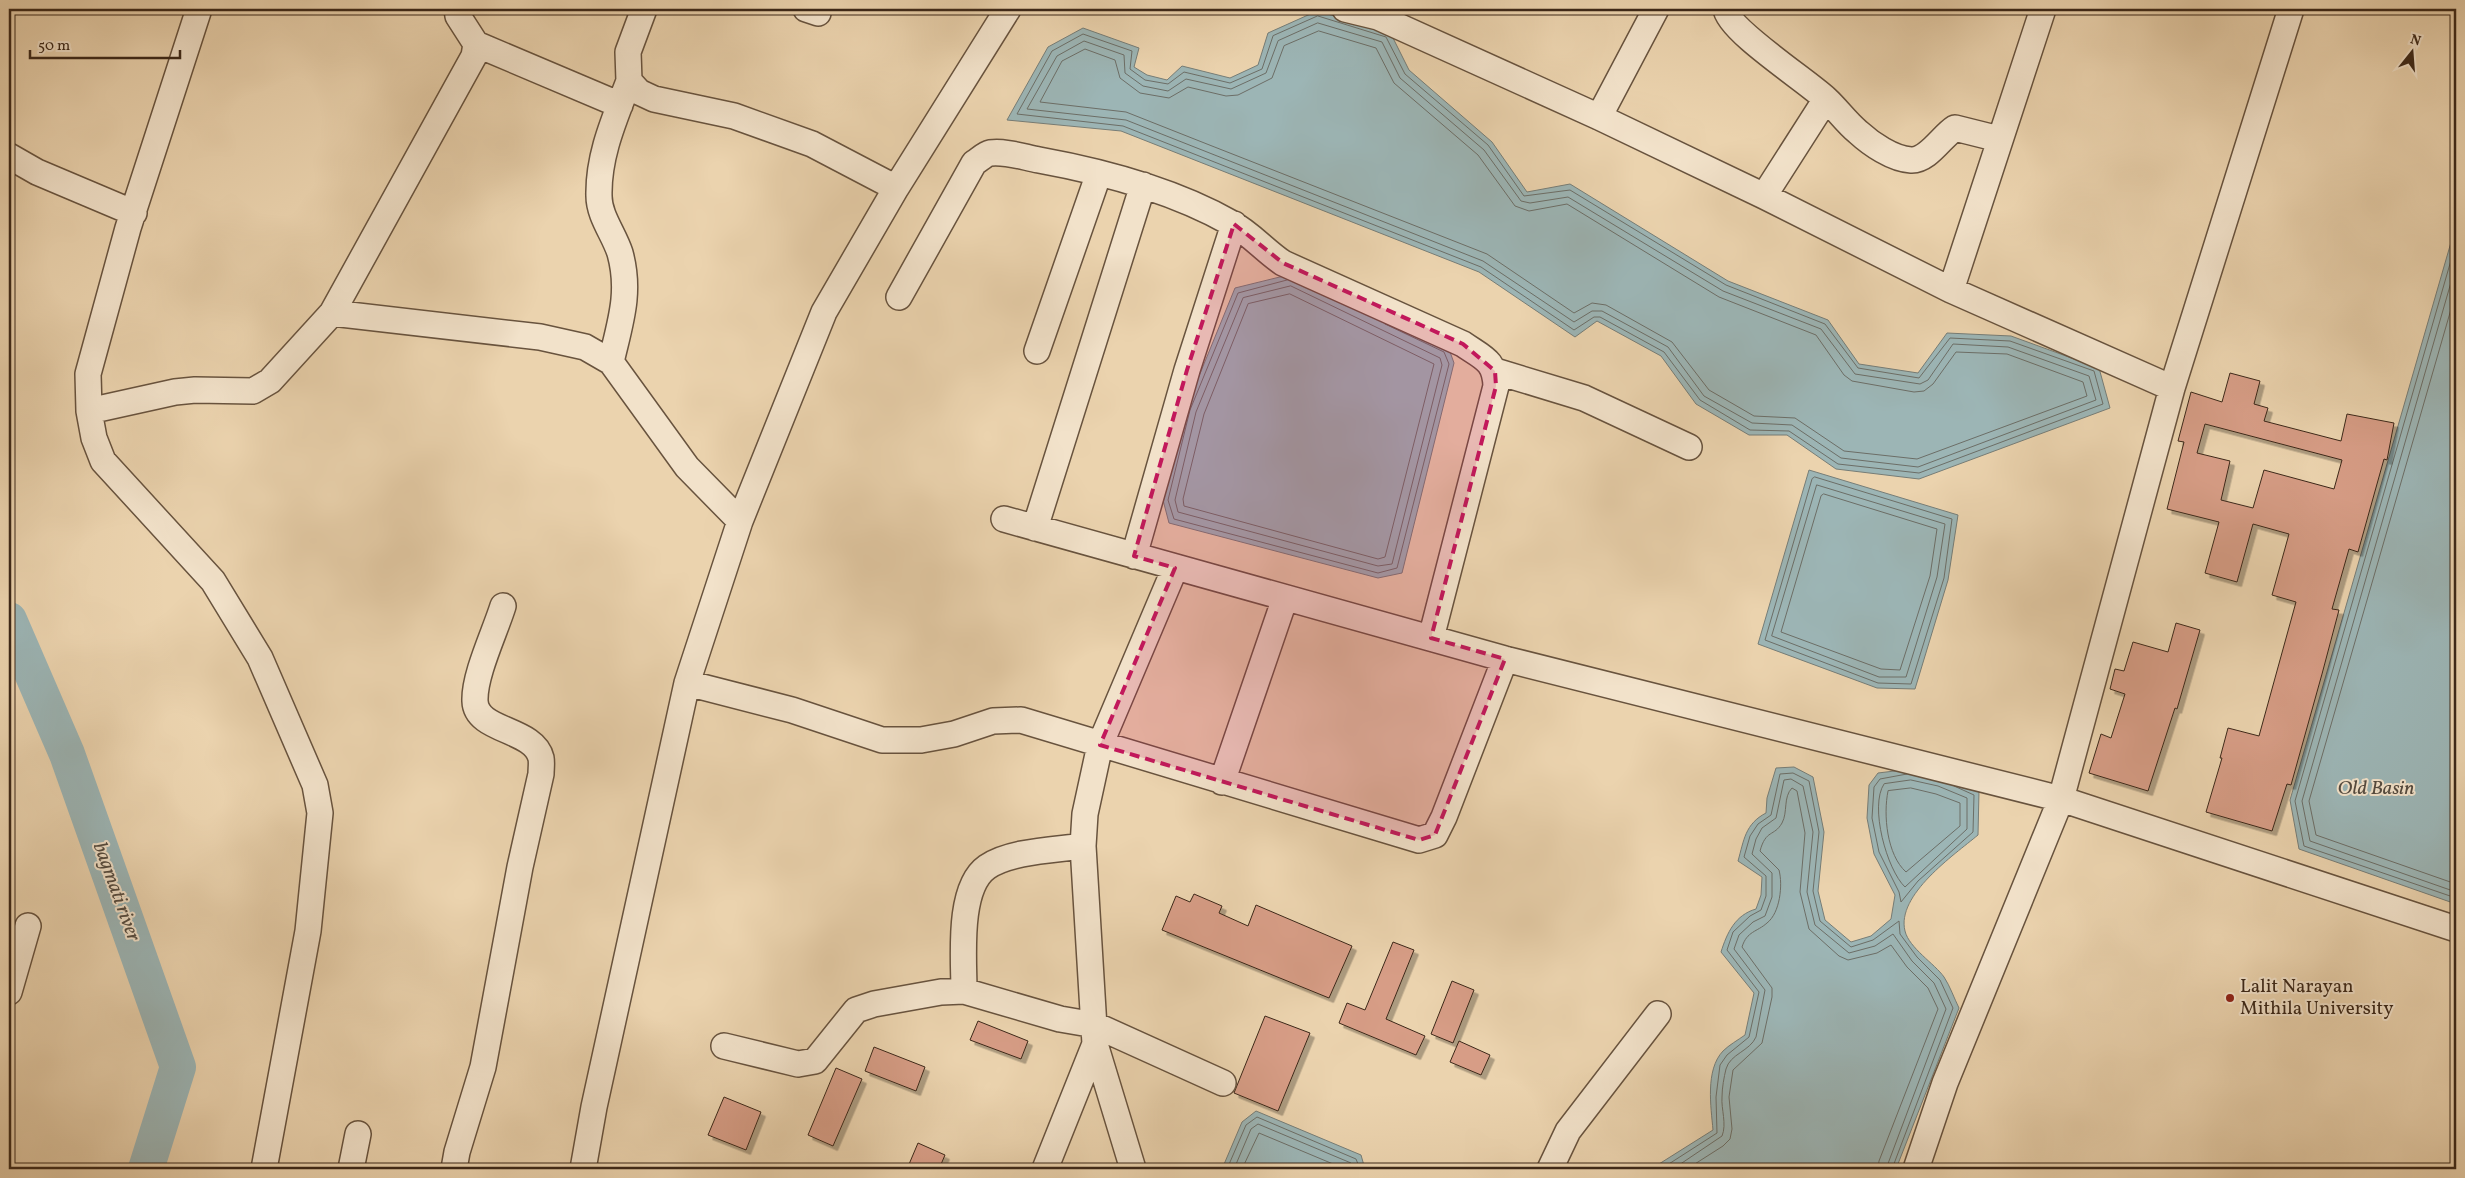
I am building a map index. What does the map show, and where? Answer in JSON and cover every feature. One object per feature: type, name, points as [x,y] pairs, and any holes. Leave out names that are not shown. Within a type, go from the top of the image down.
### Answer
[{"type":"street","points":[[199,9],[134,213],[88,374],[89,412],[94,438],[103,461],[212,581],[260,658],[316,785],[320,813],[308,931],[264,1169]]},
{"type":"street","points":[[457,9],[458,16],[476,44],[620,105]]},
{"type":"street","points":[[611,362],[625,304],[625,285],[619,252],[602,211],[599,196],[605,144],[629,81],[628,52],[644,9]]},
{"type":"street","points":[[583,1169],[596,1097],[687,683],[740,522],[824,312],[896,188],[1008,9]]},
{"type":"street","points":[[1345,9],[1378,17],[1599,117],[1764,196],[1951,290],[2172,388]]},
{"type":"street","points":[[1599,117],[1656,9]]},
{"type":"street","points":[[1726,9],[1727,16],[1742,32],[1826,98],[1858,132],[1896,157],[1913,160],[1930,153],[1944,135],[1956,128],[1999,139]]},
{"type":"street","points":[[1951,290],[2043,9]]},
{"type":"street","points":[[1916,1169],[1945,1083],[2061,799],[2172,388],[2291,9]]},
{"type":"street","points":[[89,412],[175,392],[195,390],[253,391],[270,381],[332,313],[474,56],[476,44]]},
{"type":"street","points":[[629,81],[639,92],[654,99],[734,116],[812,144],[896,188]]},
{"type":"street","points":[[1764,196],[1826,98]]},
{"type":"street","points":[[899,297],[974,163],[988,153],[1005,154],[1099,173],[1142,185],[1234,224],[1282,262],[1463,344],[1487,360],[1495,371],[1496,386],[1431,638]]},
{"type":"street","points":[[9,156],[37,172],[134,213]]},
{"type":"street","points":[[1037,351],[1099,173]]},
{"type":"street","points":[[1035,528],[1142,185]]},
{"type":"street","points":[[1134,556],[1187,370],[1234,224]]},
{"type":"street","points":[[332,313],[540,337],[585,347],[611,362],[687,467],[740,522]]},
{"type":"street","points":[[1495,371],[1584,398],[1689,447]]},
{"type":"street","points":[[1004,519],[1505,659],[2061,799],[2456,929]]},
{"type":"street","points":[[1133,1169],[1095,1034],[1083,846],[1085,814],[1100,745],[1175,568]]},
{"type":"street","points":[[1222,782],[1285,598]]},
{"type":"street","points":[[454,1169],[457,1152],[483,1067],[520,867],[541,774],[541,758],[535,747],[523,738],[482,718],[475,704],[477,685],[503,606]]},
{"type":"street","points":[[687,683],[792,710],[882,740],[920,740],[954,734],[994,721],[1022,720],[1419,840],[1435,835],[1444,817],[1505,659]]},
{"type":"street","points":[[964,991],[963,917],[975,883],[985,868],[1000,861],[1022,855],[1083,846]]},
{"type":"street","points":[[9,992],[28,926]]},
{"type":"street","points":[[724,1046],[798,1064],[815,1061],[856,1010],[874,1004],[941,992],[964,991],[1060,1019],[1223,1083]]},
{"type":"street","points":[[1550,1169],[1568,1132],[1658,1014]]},
{"type":"street","points":[[1045,1169],[1095,1034]]},
{"type":"street","points":[[351,1169],[358,1134]]},
{"type":"highlighted area","points":[[1234,224],[1283,263],[1463,344],[1495,371],[1496,386],[1431,638],[1505,659],[1435,835],[1419,840],[1100,745],[1175,568],[1134,556],[1187,370]]},
{"type":"water","points":[[1317,11],[1390,32],[1409,70],[1492,142],[1527,192],[1570,184],[1728,281],[1828,320],[1859,364],[1918,373],[1947,333],[2011,336],[2099,368],[2110,408],[1919,479],[1836,469],[1787,435],[1749,435],[1696,404],[1661,356],[1597,321],[1575,337],[1479,272],[1121,131],[1007,120],[1048,47],[1083,28],[1139,48],[1134,67],[1147,75],[1167,80],[1182,66],[1230,78],[1258,65],[1268,33]]},
{"type":"water","name":"Old Basin","points":[[2456,225],[2456,904],[2299,849],[2290,800]]},
{"type":"water","points":[[1292,274],[1449,349],[1454,363],[1402,573],[1378,578],[1169,523],[1163,500],[1186,408],[1235,288]]},
{"type":"water","points":[[1809,470],[1958,515],[1948,580],[1915,689],[1877,688],[1758,644]]},
{"type":"water","points":[[1794,767],[1813,777],[1824,832],[1818,891],[1825,920],[1851,942],[1871,936],[1891,919],[1895,895],[1874,854],[1867,818],[1869,785],[1878,773],[1911,769],[1979,791],[1978,835],[1929,877],[1909,904],[1905,917],[1907,937],[1944,977],[1959,1008],[1896,1169],[1651,1169],[1713,1130],[1711,1078],[1717,1059],[1723,1051],[1745,1035],[1754,993],[1721,952],[1726,938],[1737,920],[1756,909],[1761,895],[1762,877],[1738,861],[1749,827],[1766,813],[1767,798],[1776,768]]},
{"type":"water","points":[[1256,1111],[1361,1155],[1365,1169],[1222,1169],[1242,1122]]},
{"type":"building","points":[[2230,373],[2260,381],[2254,404],[2268,408],[2264,421],[2341,441],[2347,414],[2394,423],[2387,460],[2384,459],[2358,552],[2349,549],[2332,609],[2339,610],[2322,674],[2291,785],[2287,784],[2272,831],[2206,812],[2222,758],[2220,758],[2228,728],[2259,736],[2296,602],[2272,595],[2289,534],[2253,524],[2237,582],[2205,573],[2219,522],[2167,509],[2184,442],[2178,441],[2191,392],[2222,402]],"holes":[[[2205,424],[2342,460],[2334,489],[2264,470],[2253,508],[2221,500],[2230,461],[2197,453]]]},
{"type":"building","points":[[2176,623],[2200,630],[2177,709],[2175,708],[2148,791],[2089,773],[2101,734],[2111,738],[2125,694],[2110,689],[2115,669],[2124,671],[2133,642],[2168,652]]},
{"type":"building","points":[[1194,894],[1222,906],[1219,913],[1248,926],[1256,905],[1352,946],[1329,998],[1162,930],[1176,896],[1190,902]]},
{"type":"building","points":[[1393,942],[1414,950],[1386,1019],[1425,1036],[1416,1055],[1339,1023],[1347,1003],[1365,1010]]},
{"type":"building","points":[[1452,981],[1474,990],[1453,1043],[1431,1034]]},
{"type":"building","points":[[1265,1016],[1310,1033],[1278,1111],[1234,1093]]},
{"type":"building","points":[[978,1021],[1028,1041],[1021,1059],[970,1040]]},
{"type":"building","points":[[1459,1041],[1490,1055],[1481,1075],[1450,1062]]},
{"type":"building","points":[[874,1047],[925,1067],[916,1091],[865,1071]]},
{"type":"building","points":[[836,1068],[862,1079],[833,1146],[808,1135]]},
{"type":"building","points":[[724,1097],[761,1112],[746,1150],[708,1135]]},
{"type":"building","points":[[918,1143],[945,1155],[939,1169],[907,1169]]},
{"type":"waterway","name":"bagmati river","points":[[9,620],[67,754],[178,1067],[146,1169]]},
{"type":"place","name":"Lalit Narayan Mithila University","points":[[2230,998]]}]
